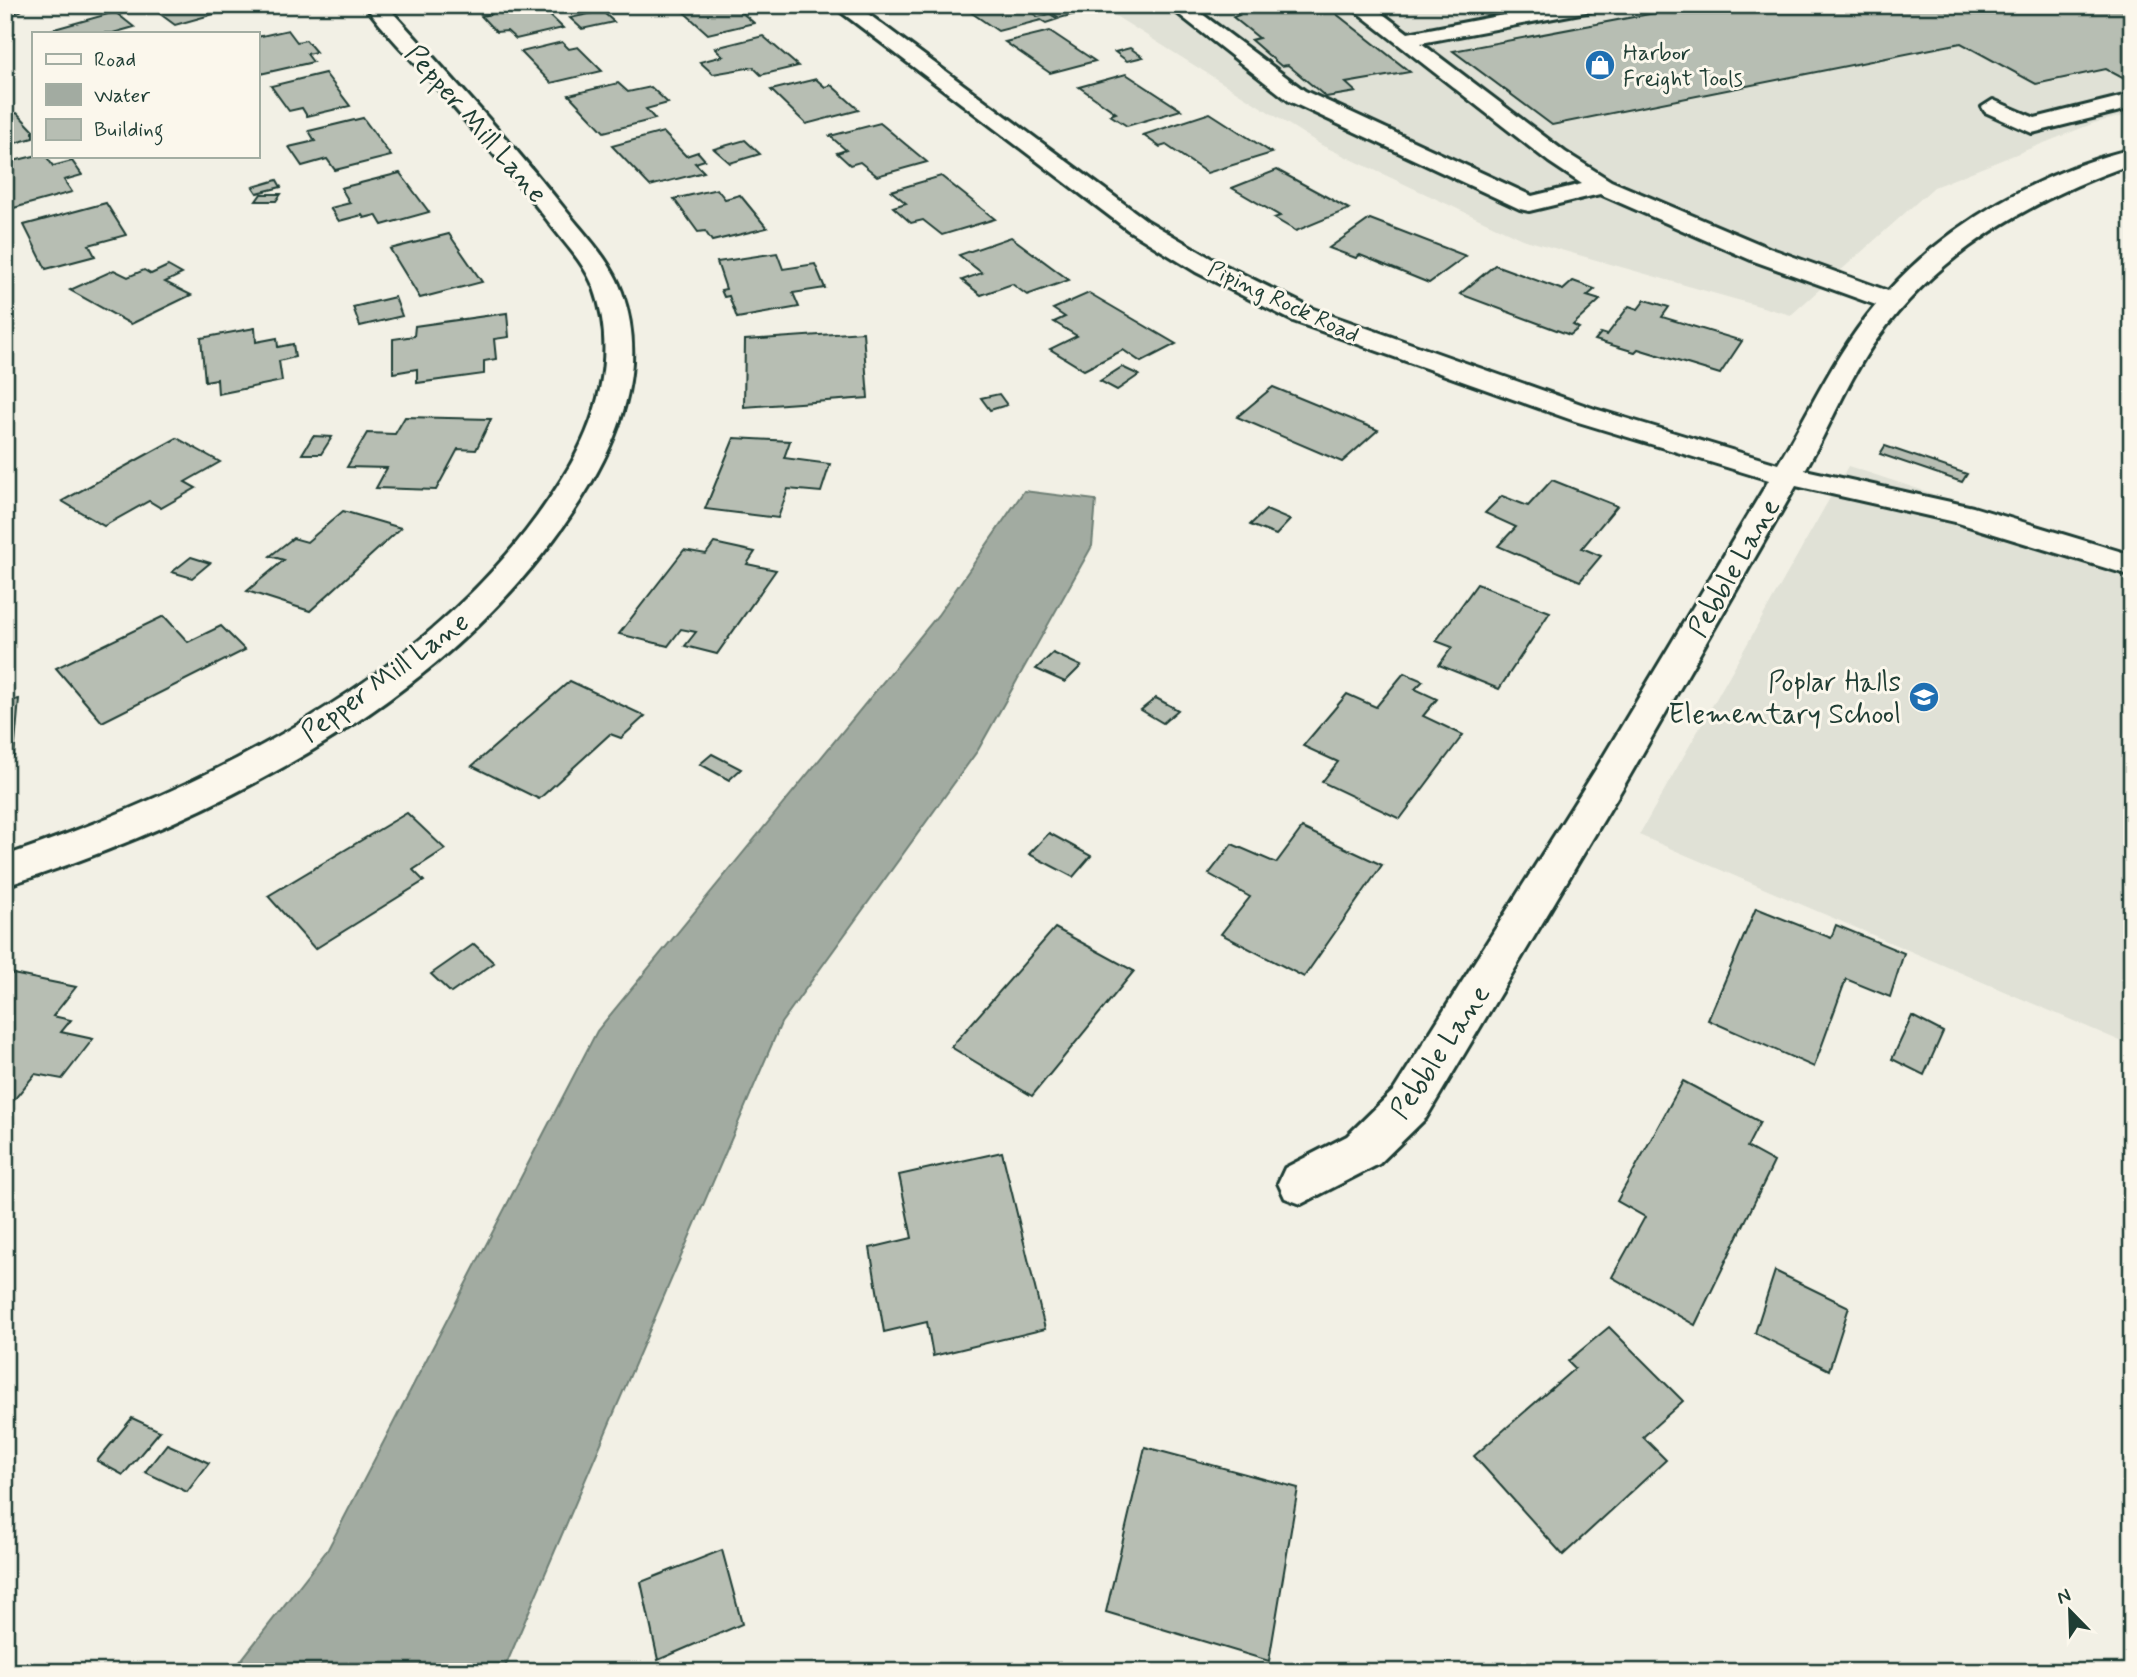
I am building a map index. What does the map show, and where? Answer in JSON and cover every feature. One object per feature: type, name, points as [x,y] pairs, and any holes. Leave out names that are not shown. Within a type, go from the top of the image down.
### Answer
[{"type":"street","points":[[5,7],[13,5]]},
{"type":"street","name":"Pepper Mill Lane","points":[[5,871],[151,816],[236,775],[331,720],[412,663],[480,605],[543,537],[579,483],[608,422],[620,374],[620,330],[609,290],[597,269],[538,191],[375,5]]},
{"type":"street","name":"Piping Rock Road","points":[[842,5],[1137,225],[1205,266],[1303,315],[1392,349],[1585,415],[1787,475],[1962,514],[2132,566]]},
{"type":"street","points":[[1178,5],[1297,96],[1529,204],[1602,186]]},
{"type":"street","points":[[1358,5],[1557,157],[1602,186],[1759,254],[1891,301]]},
{"type":"street","points":[[1403,40],[1591,5]]},
{"type":"street","points":[[1993,107],[2032,126],[2132,101]]},
{"type":"street","name":"Pebble Lane","points":[[1301,1183],[1363,1150],[1410,1104],[1602,791],[1787,475],[1854,348],[1891,301],[1938,255],[1984,221],[2037,192],[2132,156]]},
{"type":"shaded area","points":[[1098,5],[2132,5],[2132,114],[2094,123],[1934,187],[1791,315],[1522,239],[1323,146]]},
{"type":"shaded area","name":"Poplar Halls Elementary School","points":[[1848,466],[2132,559],[2132,1046],[1639,835]]},
{"type":"water","points":[[1024,491],[1096,500],[1092,546],[978,750],[781,1023],[503,1672],[232,1672],[328,1549],[597,1031],[938,615]]},
{"type":"building","points":[[148,5],[246,5],[175,25]]},
{"type":"building","points":[[500,5],[539,5],[563,28],[516,39],[507,31],[496,32],[481,16],[491,14],[486,8]]},
{"type":"building","points":[[676,5],[733,5],[754,23],[708,34]]},
{"type":"building","points":[[951,5],[1039,5],[1027,9],[1038,17],[1050,14],[1058,19],[1046,23],[1041,20],[998,31],[966,9],[959,11]]},
{"type":"building","points":[[1071,5],[1082,12],[1060,18],[1044,8]]},
{"type":"building","points":[[1228,5],[1325,5],[1410,72],[1346,83],[1356,92],[1326,97],[1288,65],[1281,66],[1251,40],[1259,38],[1233,17],[1239,15]]},
{"type":"building","points":[[1697,5],[2132,5],[2132,83],[2106,69],[2036,84],[1961,43],[1552,125],[1453,51]]},
{"type":"building","points":[[602,11],[614,22],[582,29],[570,18]]},
{"type":"building","points":[[115,12],[134,27],[116,32],[44,32]]},
{"type":"building","points":[[288,30],[297,42],[306,40],[316,52],[307,54],[313,62],[260,74],[259,37]]},
{"type":"building","points":[[1050,31],[1095,61],[1050,73],[1005,42]]},
{"type":"building","points":[[763,36],[798,66],[761,75],[753,67],[713,74],[700,62],[723,56],[715,48]]},
{"type":"building","points":[[562,42],[569,49],[578,47],[602,71],[551,83],[521,52]]},
{"type":"building","points":[[1130,48],[1143,57],[1127,61],[1115,52]]},
{"type":"building","points":[[325,73],[350,106],[307,116],[302,108],[289,111],[271,86]]},
{"type":"building","points":[[1126,74],[1181,110],[1127,126],[1110,115],[1116,113],[1079,87]]},
{"type":"building","points":[[816,79],[825,87],[831,85],[859,110],[806,124],[771,90]]},
{"type":"building","points":[[618,83],[628,92],[651,87],[668,103],[646,109],[655,119],[604,132],[569,95]]},
{"type":"building","points":[[17,113],[32,129],[32,138],[5,146],[5,116]]},
{"type":"building","points":[[1210,113],[1272,153],[1207,173],[1166,145],[1160,147],[1143,135]]},
{"type":"building","points":[[363,118],[391,156],[335,170],[327,159],[302,166],[289,147],[315,141],[309,131]]},
{"type":"building","points":[[880,123],[927,162],[877,176],[860,162],[850,165],[837,153],[846,150],[830,136]]},
{"type":"building","points":[[663,132],[686,156],[698,152],[705,160],[695,163],[704,172],[650,186],[612,146]]},
{"type":"building","points":[[745,140],[760,154],[730,163],[714,149]]},
{"type":"building","points":[[32,156],[47,158],[53,166],[72,161],[82,175],[64,180],[72,192],[10,209],[5,202],[5,163]]},
{"type":"building","points":[[1277,170],[1349,209],[1296,231],[1274,218],[1280,216],[1232,188]]},
{"type":"building","points":[[400,173],[429,212],[382,225],[376,215],[364,218],[362,215],[339,221],[330,208],[350,203],[341,188]]},
{"type":"building","points":[[941,176],[995,219],[942,235],[923,220],[911,223],[893,207],[906,203],[891,191]]},
{"type":"building","points":[[277,180],[281,187],[257,193],[253,187]]},
{"type":"building","points":[[717,189],[725,199],[740,195],[767,228],[712,241],[705,231],[698,232],[674,199]]},
{"type":"building","points":[[261,194],[281,194],[276,201],[256,201]]},
{"type":"building","points":[[106,203],[126,235],[89,245],[95,256],[46,269],[24,225]]},
{"type":"building","points":[[1370,219],[1466,256],[1429,283],[1360,255],[1356,258],[1329,248]]},
{"type":"building","points":[[449,234],[482,282],[420,298],[390,249]]},
{"type":"building","points":[[1011,237],[1069,280],[1027,295],[1012,284],[981,295],[962,280],[982,273],[959,255]]},
{"type":"building","points":[[777,253],[783,269],[815,264],[825,288],[793,293],[799,307],[737,318],[729,296],[724,297],[721,290],[726,289],[717,262]]},
{"type":"building","points":[[1495,265],[1563,290],[1573,281],[1595,289],[1587,296],[1600,300],[1573,325],[1579,328],[1570,335],[1460,294]]},
{"type":"building","points":[[168,266],[182,274],[165,282],[191,295],[131,324],[70,290],[114,270],[128,277],[144,270],[151,274]]},
{"type":"building","points":[[1089,293],[1176,344],[1141,362],[1123,350],[1084,370],[1050,349],[1077,336],[1054,322],[1065,317],[1053,309]]},
{"type":"building","points":[[395,297],[402,316],[360,326],[353,307]]},
{"type":"building","points":[[1645,300],[1669,307],[1662,317],[1742,341],[1720,374],[1638,349],[1635,352],[1595,340],[1601,333],[1607,335],[1629,306],[1638,309]]},
{"type":"building","points":[[507,313],[509,337],[494,339],[496,359],[484,361],[484,374],[417,383],[417,369],[393,373],[393,339],[414,336],[415,326]]},
{"type":"building","points":[[255,328],[256,342],[277,338],[278,347],[293,344],[295,357],[279,361],[282,381],[218,394],[217,379],[205,381],[201,338]]},
{"type":"building","points":[[863,332],[868,398],[744,407],[745,340]]},
{"type":"building","points":[[1122,367],[1139,375],[1117,390],[1100,381]]},
{"type":"building","points":[[1273,387],[1378,430],[1342,462],[1237,417]]},
{"type":"building","points":[[999,394],[1007,405],[990,410],[981,398]]},
{"type":"building","points":[[405,417],[491,419],[476,450],[458,449],[436,490],[376,488],[387,468],[347,467],[367,433],[395,434]]},
{"type":"building","points":[[313,436],[332,437],[321,454],[302,454]]},
{"type":"building","points":[[177,438],[220,462],[185,482],[196,488],[161,508],[149,501],[104,526],[62,501]]},
{"type":"building","points":[[734,438],[790,441],[784,458],[830,464],[821,492],[788,489],[778,518],[705,509]]},
{"type":"building","points":[[1885,446],[1967,474],[1962,482],[1880,454]]},
{"type":"building","points":[[1552,480],[1617,506],[1582,548],[1601,556],[1580,581],[1498,546],[1516,527],[1485,513],[1502,496],[1528,506]]},
{"type":"building","points":[[1266,510],[1290,520],[1276,535],[1250,525]]},
{"type":"building","points":[[343,511],[401,528],[310,611],[247,591],[284,560],[270,556],[293,538],[307,542]]},
{"type":"building","points":[[714,543],[755,552],[747,564],[776,570],[717,654],[685,646],[696,632],[681,629],[668,646],[619,634],[684,550],[706,554]]},
{"type":"building","points":[[191,557],[210,563],[192,578],[172,572]]},
{"type":"building","points":[[1477,584],[1550,612],[1499,689],[1439,665],[1452,647],[1436,641]]},
{"type":"building","points":[[164,616],[188,642],[221,626],[245,650],[102,722],[56,668]]},
{"type":"building","points":[[1053,653],[1081,666],[1065,682],[1036,669]]},
{"type":"building","points":[[1404,673],[1423,681],[1415,689],[1437,699],[1423,716],[1463,735],[1400,819],[1322,782],[1338,762],[1303,746],[1347,694],[1376,707]]},
{"type":"building","points":[[570,681],[645,716],[621,738],[610,734],[539,799],[472,766]]},
{"type":"building","points":[[1156,698],[1178,710],[1163,723],[1141,710]]},
{"type":"building","points":[[19,699],[14,756],[5,758],[5,702]]},
{"type":"building","points":[[712,754],[741,769],[729,780],[700,764]]},
{"type":"building","points":[[407,813],[445,849],[413,870],[424,881],[315,949],[268,896]]},
{"type":"building","points":[[1302,828],[1382,865],[1304,977],[1221,934],[1250,897],[1209,874],[1232,844],[1276,863]]},
{"type":"building","points":[[1049,833],[1091,856],[1073,877],[1029,854]]},
{"type":"building","points":[[1756,908],[1831,938],[1836,925],[1904,953],[1890,997],[1846,979],[1814,1067],[1708,1020]]},
{"type":"building","points":[[1055,928],[1134,971],[1032,1096],[951,1047]]},
{"type":"building","points":[[474,944],[494,963],[451,993],[431,974]]},
{"type":"building","points":[[8,973],[76,987],[53,1016],[71,1020],[61,1032],[93,1039],[62,1079],[35,1074],[5,1111],[5,977]]},
{"type":"building","points":[[1912,1016],[1943,1032],[1924,1075],[1892,1059]]},
{"type":"building","points":[[1683,1081],[1760,1122],[1747,1147],[1774,1162],[1695,1325],[1612,1277],[1645,1217],[1617,1201]]},
{"type":"building","points":[[1002,1152],[1045,1329],[933,1356],[927,1322],[884,1332],[870,1248],[912,1238],[899,1175]]},
{"type":"building","points":[[1775,1271],[1849,1307],[1829,1370],[1755,1333]]},
{"type":"building","points":[[1609,1327],[1683,1401],[1643,1437],[1666,1460],[1563,1555],[1474,1456],[1575,1368],[1568,1361]]},
{"type":"building","points":[[132,1418],[160,1431],[123,1475],[97,1461]]},
{"type":"building","points":[[167,1444],[209,1463],[187,1492],[145,1472]]},
{"type":"building","points":[[1145,1447],[1298,1488],[1269,1661],[1106,1612]]},
{"type":"building","points":[[722,1550],[742,1624],[658,1660],[641,1582]]},
{"type":"place","name":"Harbor Freight Tools","points":[[1600,65]]},
{"type":"place","name":"Poplar Halls Elementary School","points":[[1924,697]]}]
